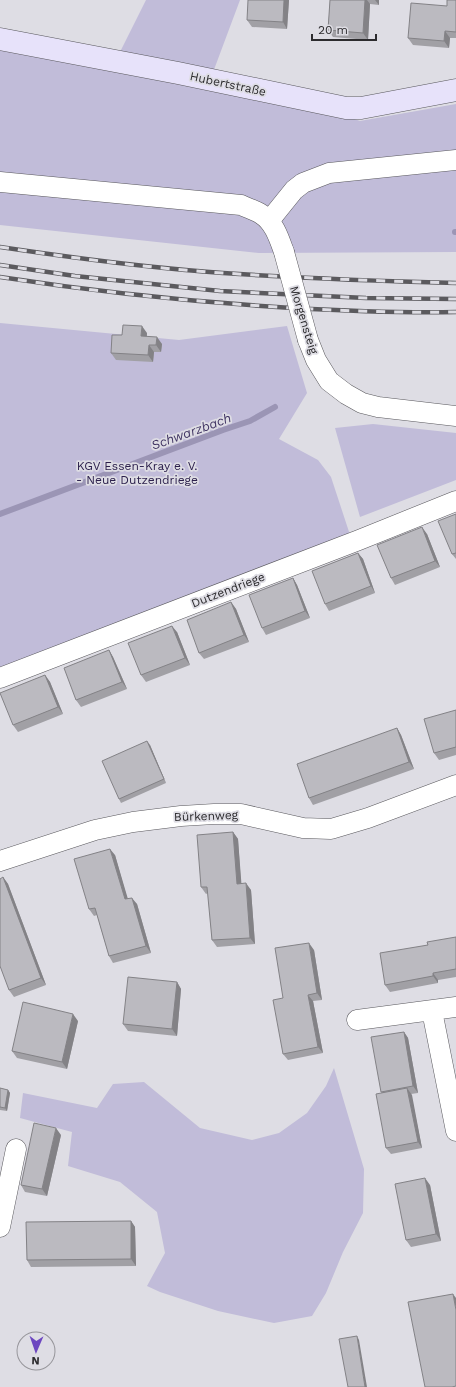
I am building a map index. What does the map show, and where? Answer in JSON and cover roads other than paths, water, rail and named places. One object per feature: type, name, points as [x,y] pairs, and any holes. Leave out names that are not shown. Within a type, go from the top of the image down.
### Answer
[{"type":"street","name":"Hubertstraße","points":[[0,39],[178,73],[346,108],[361,108],[456,90]]},
{"type":"street","points":[[269,221],[294,190],[303,183],[329,173],[456,160]]},
{"type":"street","name":"Morgensteig","points":[[0,182],[241,205],[261,214],[269,221],[284,252],[308,340],[316,360],[329,382],[362,403],[378,407],[456,416]]},
{"type":"street","name":"Dutzendriege","points":[[0,678],[359,540],[456,501]]},
{"type":"street","name":"Bürkenweg","points":[[0,861],[95,830],[134,822],[181,816],[242,814],[303,828],[331,829],[368,818],[456,785]]},
{"type":"street","points":[[357,1020],[456,1007]]},
{"type":"street","points":[[432,1011],[456,1131]]},
{"type":"street","points":[[0,1227],[16,1149]]},
{"type":"waterway","name":"Schwarzbach","points":[[0,514],[250,421],[275,407]]},
{"type":"railway","points":[[0,247],[111,262],[195,271],[310,278],[456,283]]},
{"type":"railway","points":[[0,265],[75,276],[220,291],[366,298],[456,299]]},
{"type":"railway","points":[[0,277],[109,292],[255,306],[354,311],[456,312]]},
{"type":"park label","name":"KGV Essen-Kray e. V. - Neue Dutzendriege","points":[[137,473]]}]
